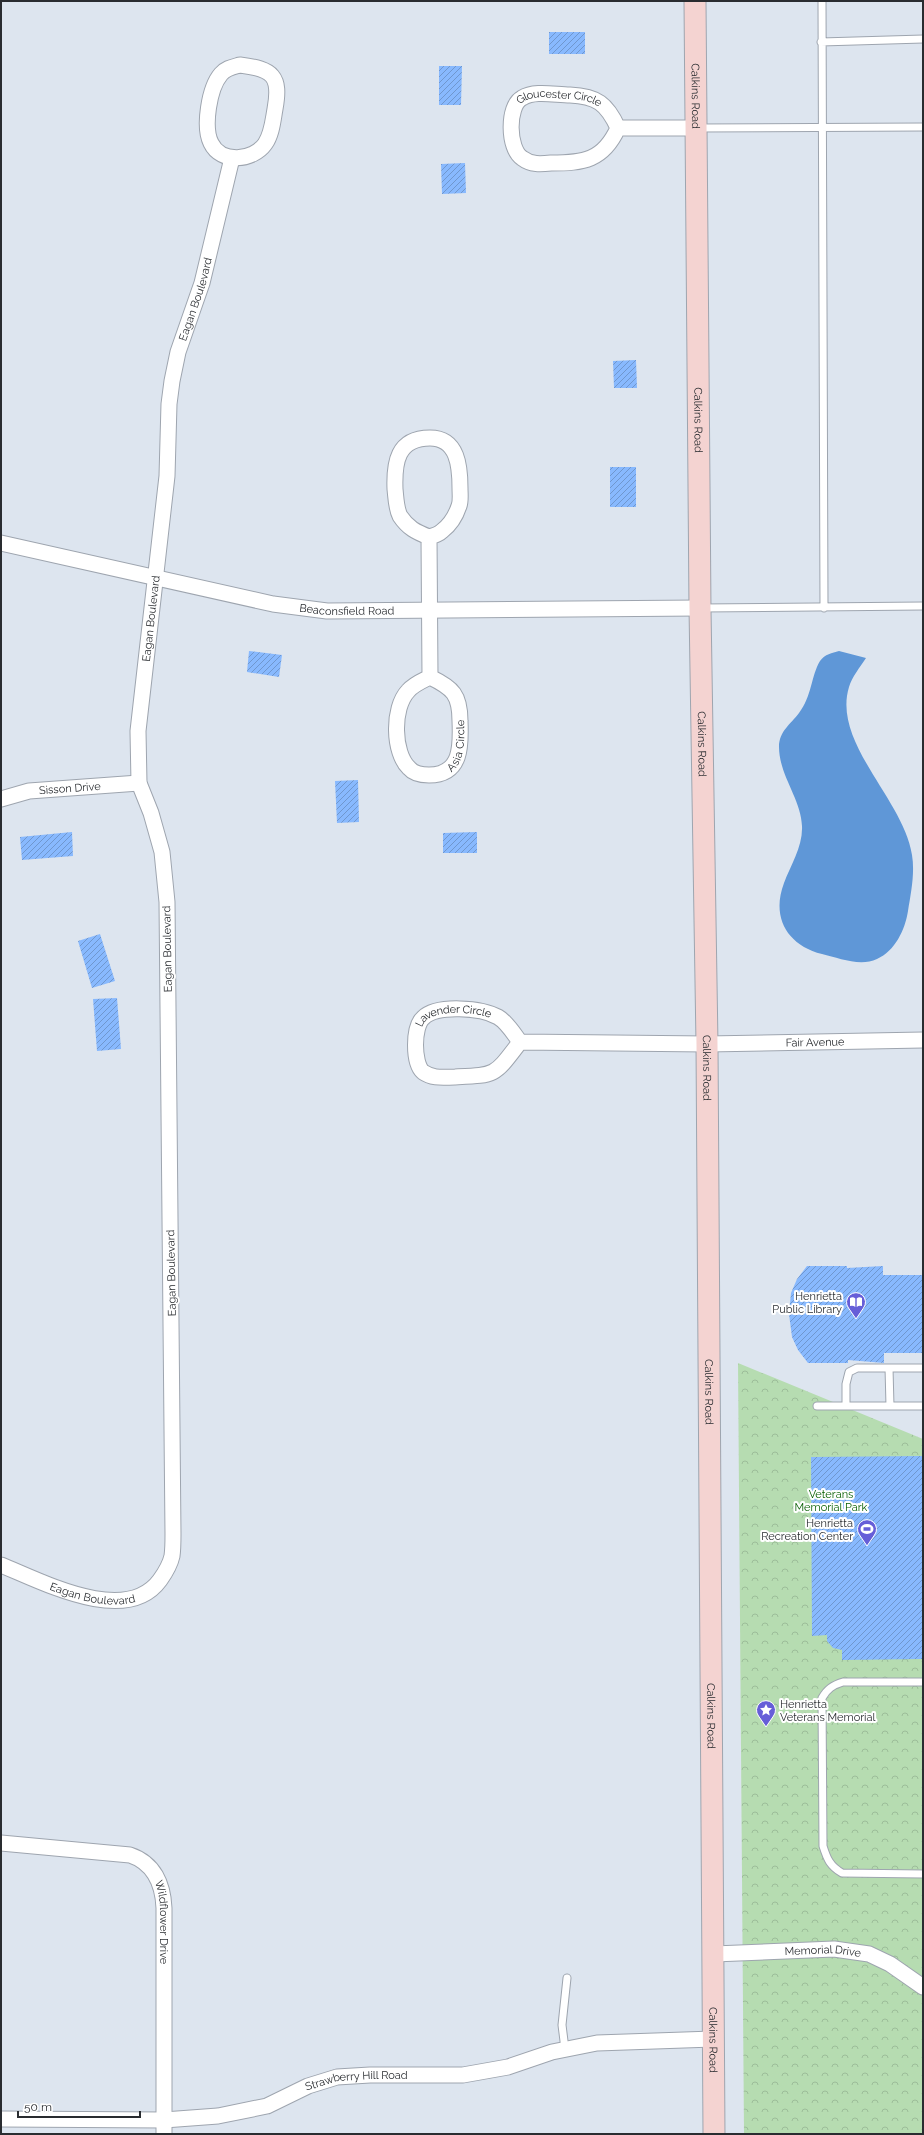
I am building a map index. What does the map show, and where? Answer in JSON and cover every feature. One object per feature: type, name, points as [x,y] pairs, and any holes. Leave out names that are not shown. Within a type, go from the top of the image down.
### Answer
[{"type":"main road","name":"Calkins Road","points":[[695,1],[700,608],[707,1044],[714,2134]]},
{"type":"street","points":[[240,65],[257,67],[268,72],[276,79],[278,91],[271,129],[264,144],[255,152],[245,157],[232,158],[219,153],[211,145],[207,133],[207,120],[216,82],[222,73],[230,67],[240,65]]},
{"type":"street","name":"Gloucester Circle","points":[[531,94],[583,96],[599,101],[611,112],[618,128],[613,140],[592,158],[579,163],[534,164],[521,158],[513,147],[512,111],[520,98],[531,94]]},
{"type":"street","points":[[618,128],[697,128]]},
{"type":"street","name":"Eagan Boulevard","points":[[1,1565],[66,1591],[91,1599],[112,1600],[129,1599],[143,1594],[156,1585],[166,1571],[172,1556],[173,1527],[167,902],[162,852],[151,813],[139,783],[138,731],[167,476],[169,404],[172,381],[178,352],[202,283],[232,158]]},
{"type":"street","points":[[431,438],[441,440],[451,446],[457,455],[460,466],[460,505],[452,521],[441,532],[429,537],[413,531],[399,514],[396,504],[394,470],[402,449],[410,443],[431,438]]},
{"type":"street","points":[[429,537],[430,677]]},
{"type":"street","name":"Beaconsfield Road","points":[[1,543],[272,604],[327,611],[700,608]]},
{"type":"street","name":"Asia Circle","points":[[430,677],[447,685],[460,706],[461,746],[458,758],[452,767],[444,773],[420,775],[410,770],[398,751],[397,715],[406,692],[417,683],[430,677]]},
{"type":"street","name":"Sisson Drive","points":[[1,798],[29,791],[139,783]]},
{"type":"street","name":"Lavender Circle","points":[[443,1009],[486,1011],[500,1018],[520,1042],[498,1070],[486,1075],[434,1077],[423,1072],[417,1064],[416,1029],[426,1016],[443,1009]]},
{"type":"street","name":"Fair Avenue","points":[[707,1044],[923,1040]]},
{"type":"street","points":[[520,1042],[707,1044]]},
{"type":"street","name":"Wildflower Drive","points":[[1,1843],[130,1854],[146,1863],[161,1884],[164,1908],[164,2127]]},
{"type":"street","name":"Memorial Drive","points":[[714,1954],[834,1949],[869,1954],[890,1964],[923,1987]]},
{"type":"street","name":"Strawberry Hill Road","points":[[1,2119],[164,2127],[267,2106],[308,2086],[337,2077],[370,2075],[464,2075],[508,2067],[565,2049],[597,2043],[713,2038]]},
{"type":"lane","points":[[822,1],[824,608]]},
{"type":"lane","points":[[822,42],[923,39]]},
{"type":"lane","points":[[697,128],[923,127]]},
{"type":"lane","points":[[700,608],[923,606]]},
{"type":"lane","points":[[846,1406],[846,1384],[849,1372],[857,1368],[923,1368]]},
{"type":"lane","points":[[889,1368],[890,1406]]},
{"type":"lane","points":[[817,1406],[923,1406]]},
{"type":"lane","points":[[923,1682],[843,1682],[832,1685],[826,1690],[822,1698],[823,1846],[827,1859],[833,1867],[842,1873],[923,1874]]},
{"type":"lane","points":[[565,2049],[562,2025],[567,1978]]},
{"type":"green space","name":"Veterans Memorial Park","points":[[738,1363],[923,1439],[923,2134],[744,2134]]},
{"type":"water","points":[[839,651],[866,658],[850,683],[846,708],[851,729],[859,750],[896,813],[906,834],[913,862],[913,876],[907,918],[902,932],[889,951],[877,959],[864,962],[850,961],[822,954],[799,944],[791,937],[785,928],[781,918],[780,907],[780,895],[799,848],[802,833],[801,816],[798,806],[782,767],[779,747],[781,736],[803,706],[820,661],[826,655]]},
{"type":"building","points":[[549,32],[585,32],[585,54],[549,54]]},
{"type":"building","points":[[439,66],[462,66],[461,105],[439,105]]},
{"type":"building","points":[[465,163],[466,193],[442,194],[441,164]]},
{"type":"building","points":[[636,360],[637,388],[614,388],[613,361]]},
{"type":"building","points":[[610,467],[636,467],[636,507],[610,507]]},
{"type":"building","points":[[249,651],[282,655],[279,677],[247,672]]},
{"type":"building","points":[[358,780],[359,822],[337,823],[335,781]]},
{"type":"building","points":[[72,832],[73,856],[22,860],[20,837]]},
{"type":"building","points":[[477,832],[477,853],[443,853],[443,833]]},
{"type":"building","points":[[100,934],[115,981],[92,988],[78,941]]},
{"type":"building","points":[[117,998],[121,1049],[97,1051],[93,999]]},
{"type":"building","name":"Henrietta Public Library","points":[[807,1266],[847,1266],[847,1268],[883,1266],[883,1275],[922,1275],[923,1353],[884,1353],[884,1363],[848,1360],[848,1363],[808,1363],[798,1350],[792,1337],[789,1314],[791,1293],[797,1279]]},
{"type":"building","name":"Henrietta Recreation Center","points":[[923,1456],[923,1659],[842,1660],[842,1650],[833,1648],[827,1641],[827,1635],[812,1636],[811,1457]]},
{"type":"place","name":"Henrietta Public Library","points":[[856,1319]]},
{"type":"place","name":"Henrietta Recreation Center","points":[[867,1546]]},
{"type":"place","name":"Henrietta Veterans Memorial","points":[[766,1727]]}]
